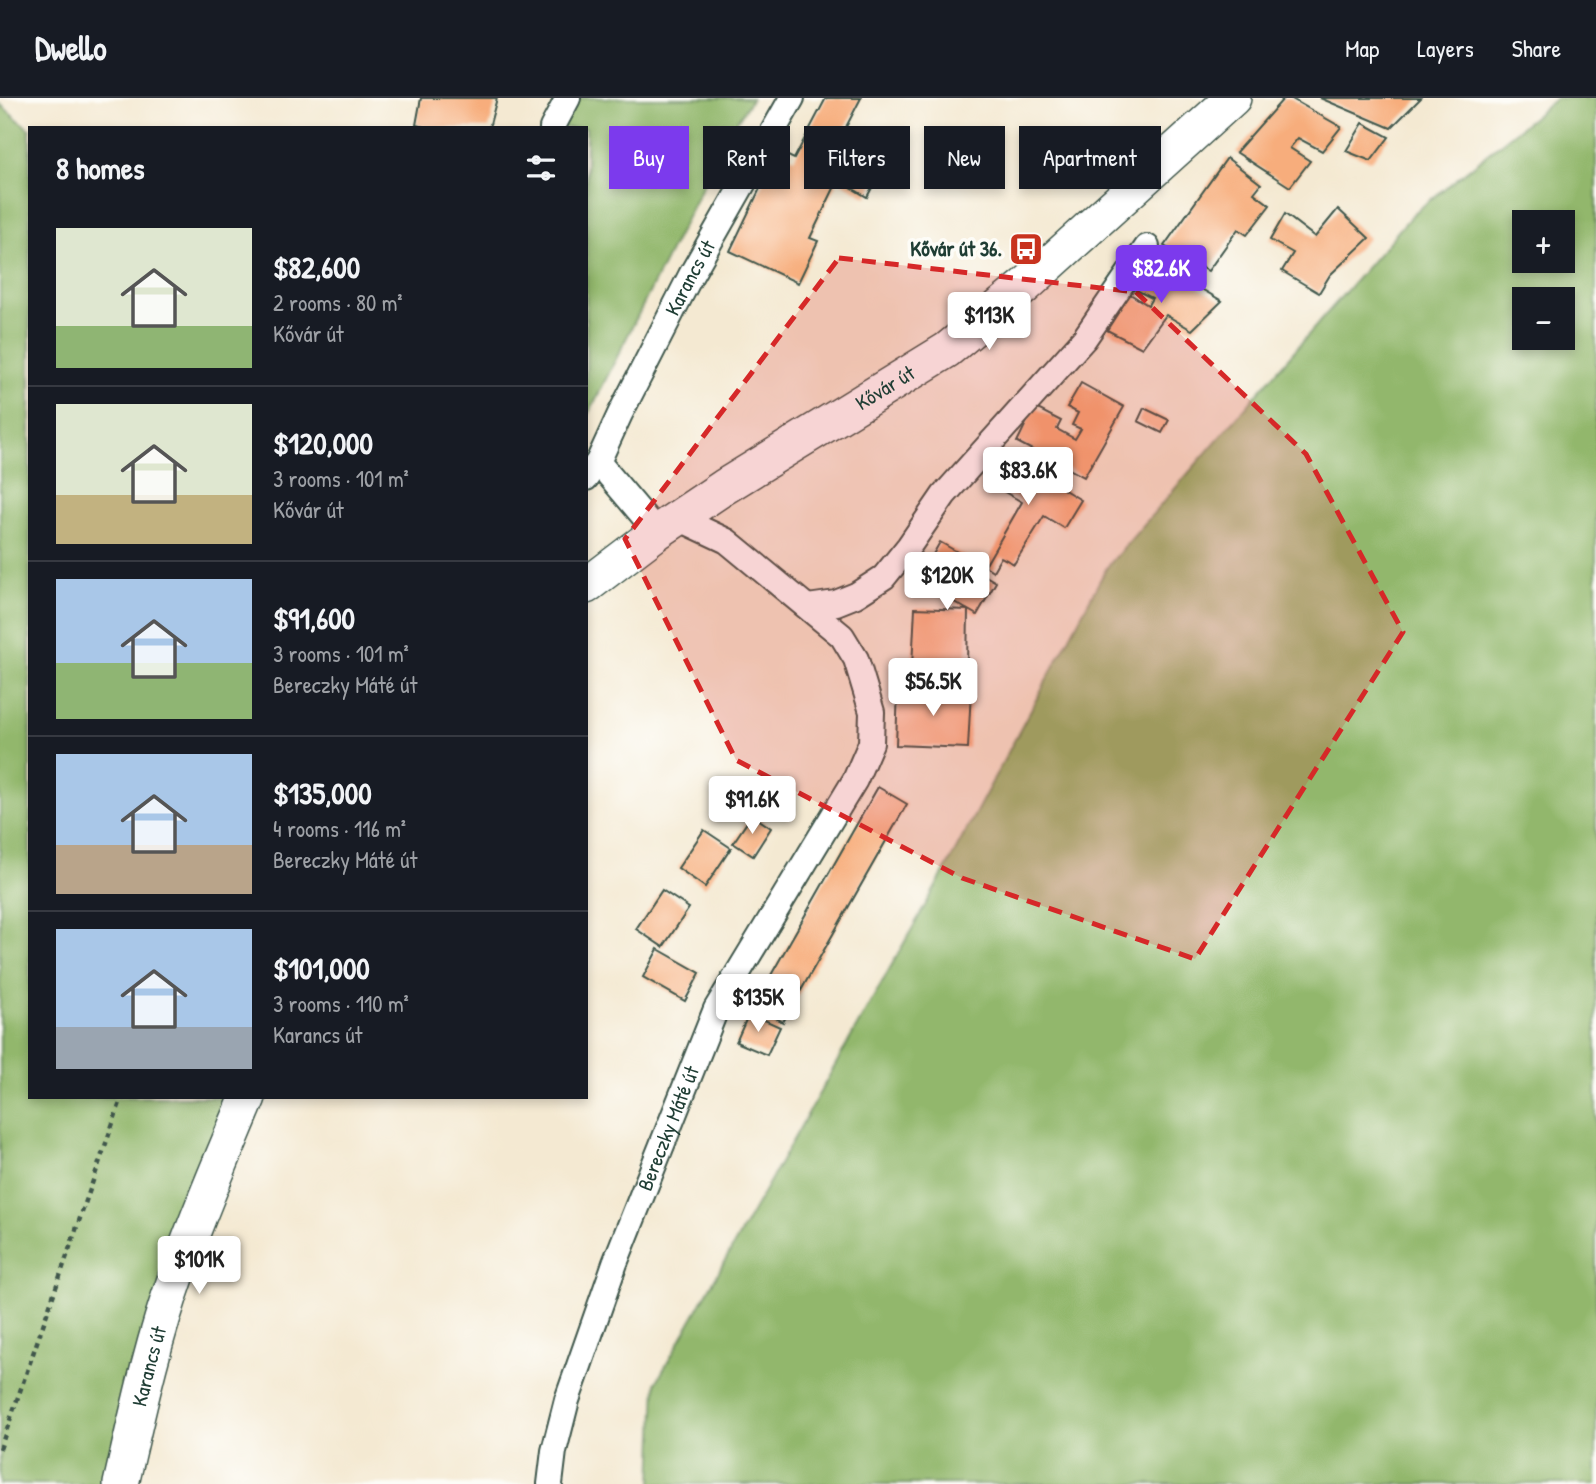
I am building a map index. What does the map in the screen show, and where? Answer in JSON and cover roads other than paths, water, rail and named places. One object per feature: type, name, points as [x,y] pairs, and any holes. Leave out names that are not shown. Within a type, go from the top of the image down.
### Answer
[{"type":"main road","name":"Kővár út","points":[[667,525],[947,350],[1025,286],[1233,98]]},
{"type":"main road","points":[[588,584],[667,525]]},
{"type":"main road","name":"Karancs út","points":[[121,1484],[175,1279],[247,1099]]},
{"type":"street","points":[[553,126],[568,98]]},
{"type":"street","name":"Karancs út","points":[[592,470],[691,275],[792,98]]},
{"type":"street","points":[[808,607],[836,603],[856,595],[884,577],[944,495],[1084,338],[1147,247]]},
{"type":"street","points":[[592,470],[667,525]]},
{"type":"street","name":"Bereczky Máté út","points":[[550,1484],[554,1451],[567,1400],[615,1263],[716,1009],[855,780],[870,743],[872,712],[856,659],[842,636],[727,541],[667,525]]},
{"type":"place","name":"Kővár út 36.","points":[[1026,249]]}]
